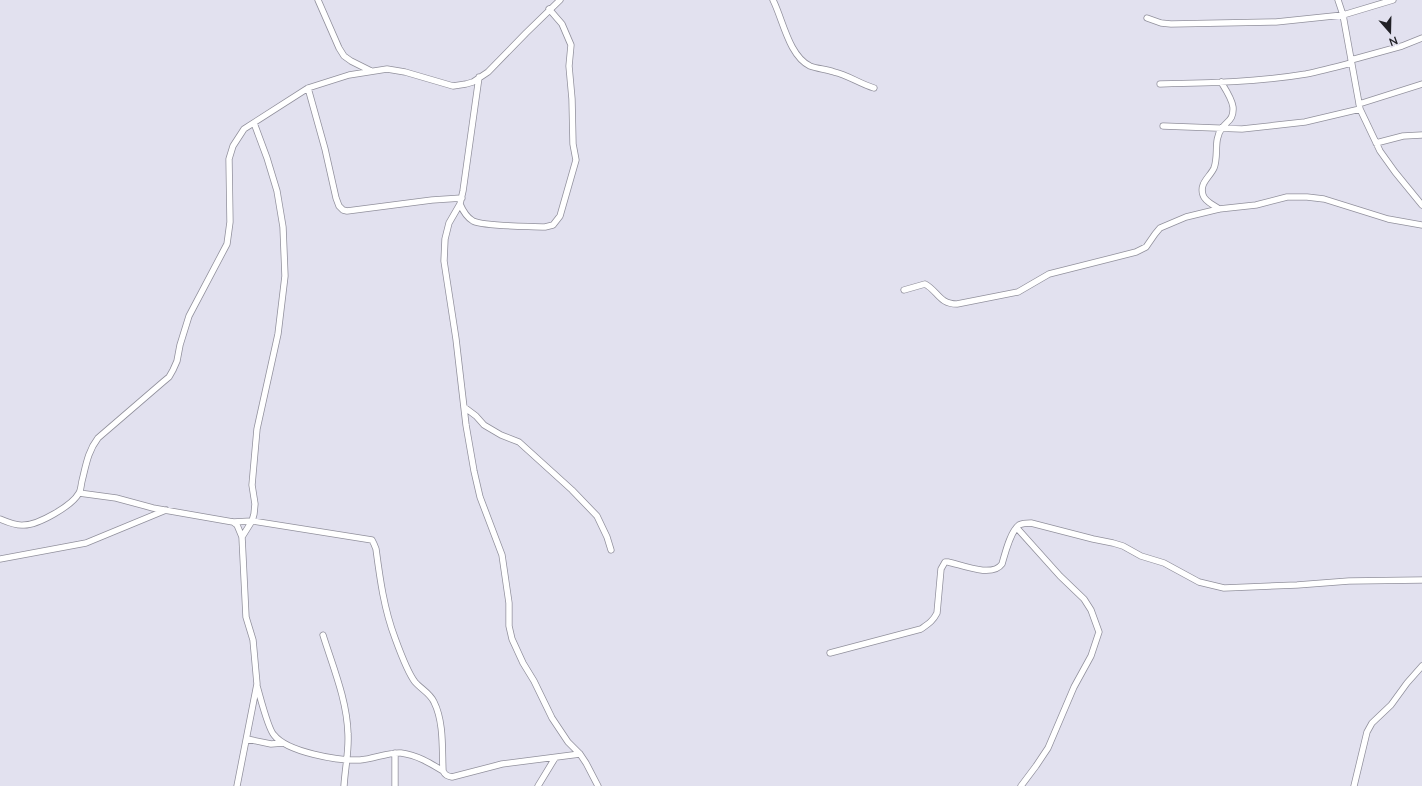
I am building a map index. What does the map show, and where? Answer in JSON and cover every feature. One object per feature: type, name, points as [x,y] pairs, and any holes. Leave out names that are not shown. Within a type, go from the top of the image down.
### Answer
[{"type":"street","points":[[318,0],[344,56],[372,71]]},
{"type":"street","points":[[0,519],[24,526],[42,521],[70,503],[79,493],[92,445],[98,438],[169,377],[176,361],[189,316],[227,244],[230,222],[228,159],[233,146],[244,129],[308,88],[349,75],[387,69],[405,72],[453,86],[466,84],[488,72],[560,0]]},
{"type":"street","points":[[773,0],[790,42],[799,58],[809,65],[834,72],[874,88]]},
{"type":"street","points":[[1338,0],[1343,15],[1359,106],[1380,151],[1422,205]]},
{"type":"street","points":[[1147,18],[1161,23],[1171,24],[1276,22],[1343,15],[1393,0]]},
{"type":"street","points":[[461,201],[466,215],[472,220],[489,224],[545,226],[552,225],[560,216],[576,160],[573,144],[572,99],[569,66],[571,45],[562,24],[549,10]]},
{"type":"street","points":[[1160,84],[1221,82],[1307,74],[1351,62],[1422,38]]},
{"type":"street","points":[[479,77],[461,201],[449,223],[445,239],[444,261],[474,471],[480,497],[502,555],[509,603],[509,626],[512,639],[552,718],[568,742],[580,754],[598,786]]},
{"type":"street","points":[[1219,209],[1206,201],[1202,192],[1204,182],[1214,167],[1216,146],[1222,128],[1228,123],[1233,107],[1228,93],[1221,82]]},
{"type":"street","points":[[1163,126],[1242,129],[1305,122],[1359,106],[1422,84]]},
{"type":"street","points":[[308,88],[327,155],[336,198],[339,206],[343,210],[347,211],[432,200],[461,201]]},
{"type":"street","points":[[242,537],[252,521],[254,514],[252,466],[257,429],[278,334],[285,276],[283,227],[278,197],[267,158],[254,123]]},
{"type":"street","points":[[1376,143],[1403,136],[1422,135]]},
{"type":"street","points":[[904,290],[925,284],[949,304],[1018,292],[1049,274],[1136,252],[1146,247],[1160,228],[1186,217],[1219,209],[1256,205],[1287,197],[1307,196],[1345,205],[1388,219],[1422,225]]},
{"type":"street","points":[[464,407],[476,416],[484,425],[501,435],[519,442],[572,490],[597,516],[607,537],[611,550]]},
{"type":"street","points":[[79,493],[116,498],[166,510],[233,522],[252,521],[372,540],[385,606],[395,638],[412,677],[434,701],[438,712],[441,727],[443,771]]},
{"type":"street","points":[[0,559],[86,543],[166,510]]},
{"type":"street","points":[[233,522],[237,525],[242,537],[246,617],[253,640],[256,684],[247,739],[237,786]]},
{"type":"street","points":[[830,653],[921,629],[934,618],[937,613],[941,569],[943,563],[948,562],[980,570],[995,570],[1002,564],[1009,544],[1017,528],[1025,523],[1032,523],[1093,540],[1113,543],[1141,556],[1164,563],[1199,582],[1224,588],[1349,581],[1422,580]]},
{"type":"street","points":[[1017,528],[1060,576],[1084,600],[1091,610],[1099,632],[1091,656],[1074,687],[1048,748],[1020,786]]},
{"type":"street","points":[[323,635],[344,700],[347,716],[348,732],[344,786]]},
{"type":"street","points":[[1354,786],[1367,732],[1372,723],[1390,705],[1407,682],[1422,666]]},
{"type":"street","points":[[256,684],[272,734],[283,743],[295,749],[346,760],[360,760],[395,753],[416,756],[443,771],[447,776],[452,777],[502,764],[580,754]]},
{"type":"street","points":[[247,739],[271,744],[283,743]]},
{"type":"street","points":[[395,753],[395,786]]},
{"type":"street","points":[[538,786],[555,758]]}]
